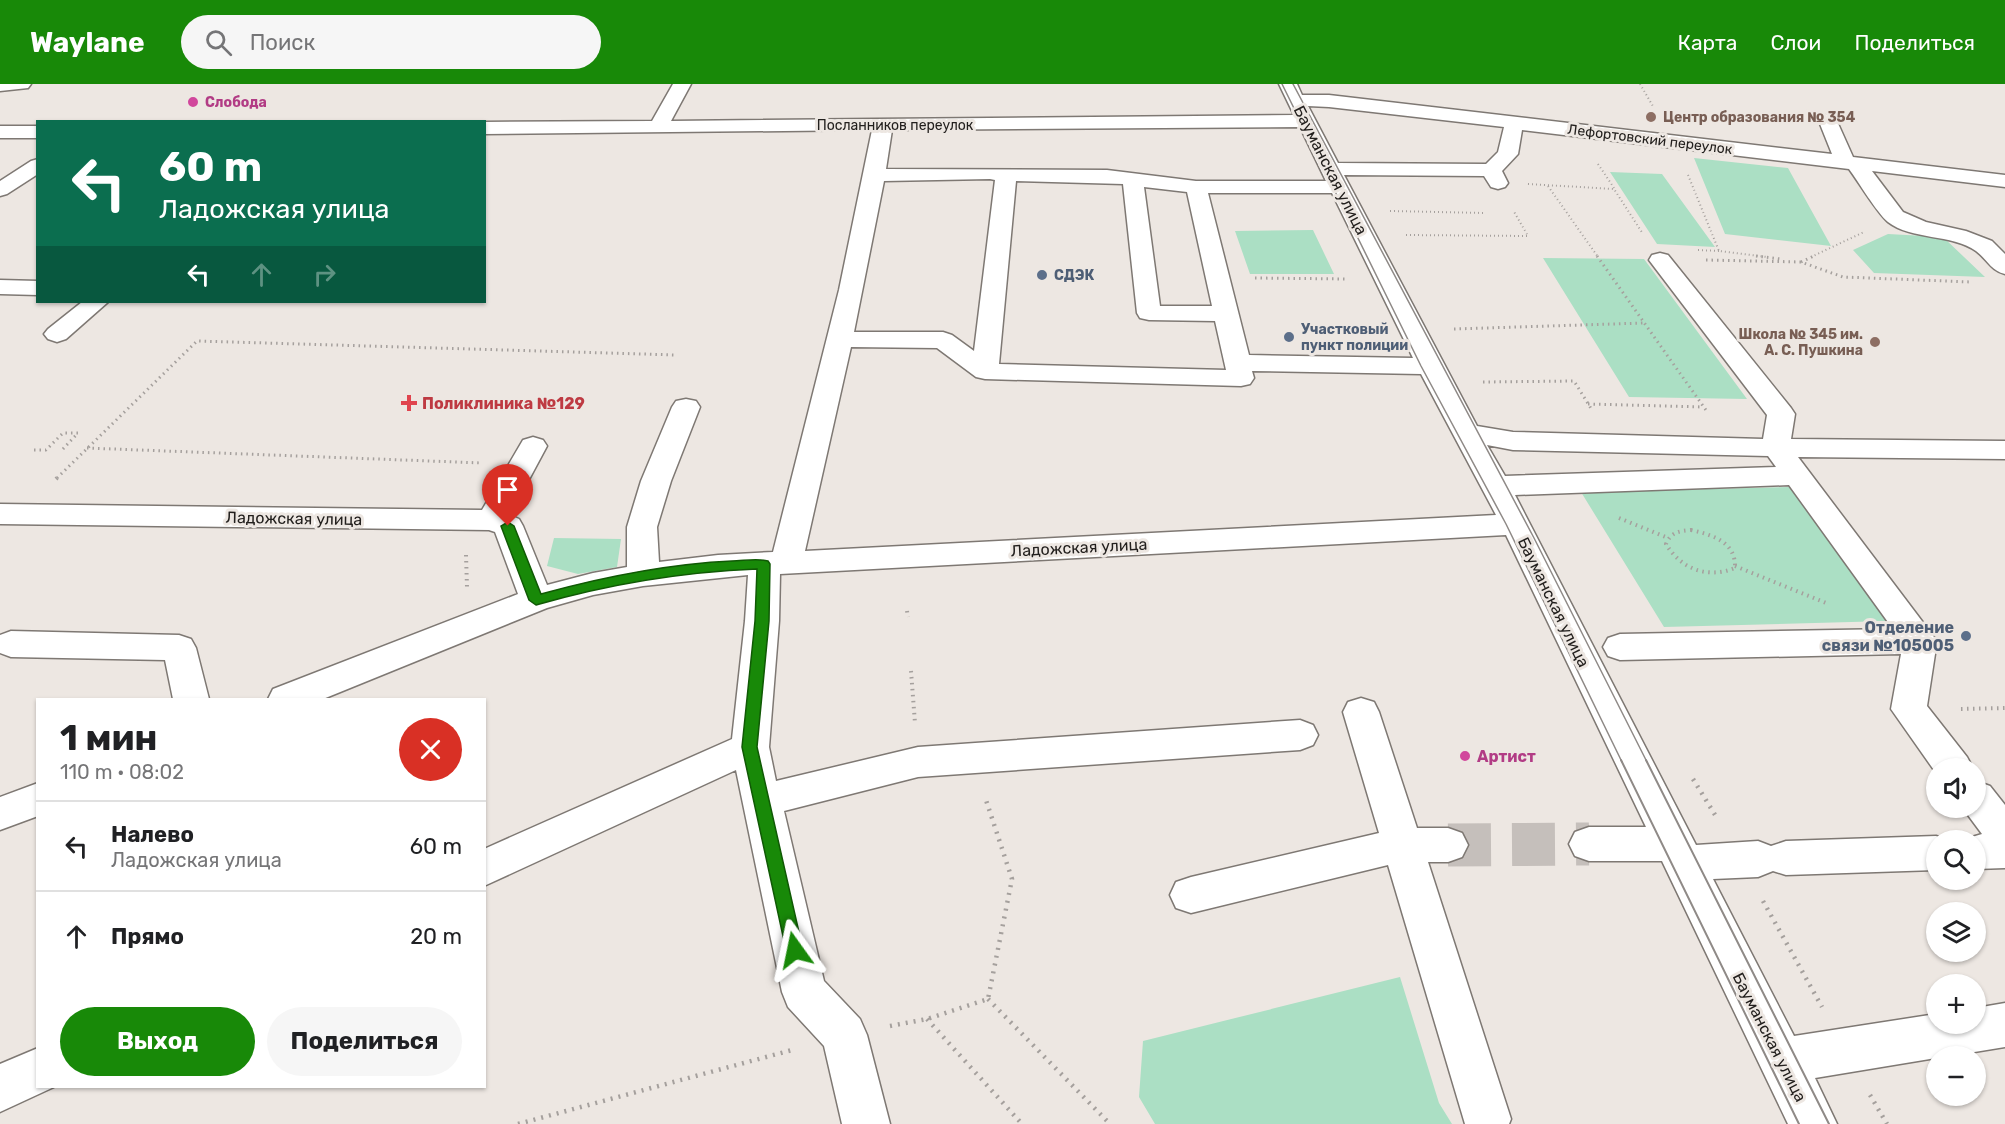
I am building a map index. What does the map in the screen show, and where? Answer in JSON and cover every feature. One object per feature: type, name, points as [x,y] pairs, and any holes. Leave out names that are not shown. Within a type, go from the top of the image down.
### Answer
[{"type":"street","points":[[0,86],[22,84]]},
{"type":"street","points":[[659,126],[682,84]]},
{"type":"street","name":"Посланников переулок","points":[[486,128],[883,125],[1296,102]]},
{"type":"street","name":"Лефортовский переулок","points":[[1296,102],[1514,123],[2005,181]]},
{"type":"street","name":"Бауманская улица","points":[[1296,102],[1430,366],[1516,524],[1813,1124]]},
{"type":"street","points":[[1827,119],[1850,163],[1895,217],[1919,227],[1958,236],[1984,246],[2005,267]]},
{"type":"street","points":[[875,175],[1107,176],[1196,187],[1335,178],[1494,177],[1508,154],[1514,123]]},
{"type":"street","points":[[866,1124],[844,1035],[804,992],[750,747],[762,621],[775,563],[839,339],[875,175],[883,125]]},
{"type":"street","points":[[0,132],[36,132]]},
{"type":"street","points":[[0,190],[36,166]]},
{"type":"street","points":[[985,371],[996,175]]},
{"type":"street","points":[[1133,179],[1149,313],[1226,314]]},
{"type":"street","points":[[839,339],[943,340],[985,371],[1241,378],[1196,187]]},
{"type":"street","points":[[1660,260],[1781,414],[1776,448],[1920,641],[1909,709],[1946,758]]},
{"type":"street","points":[[0,287],[36,288]]},
{"type":"street","points":[[57,334],[95,303]]},
{"type":"street","points":[[1237,363],[1430,366]]},
{"type":"street","points":[[643,575],[642,527],[656,481],[686,407]]},
{"type":"street","points":[[1467,433],[1513,441],[1776,448],[2005,450]]},
{"type":"street","points":[[527,455],[492,520],[508,526],[536,600]]},
{"type":"street","points":[[1496,486],[1796,476]]},
{"type":"street","name":"Ладожская улица","points":[[9,515],[492,520]]},
{"type":"street","name":"Ладожская улица","points":[[289,698],[536,600],[593,584],[643,575],[718,566],[1516,524]]},
{"type":"street","points":[[1620,648],[1920,641]]},
{"type":"street","points":[[11,644],[179,648],[191,698]]},
{"type":"street","points":[[1361,712],[1487,1119]]},
{"type":"street","points":[[762,800],[918,762],[1300,735]]},
{"type":"street","points":[[486,867],[750,747]]},
{"type":"street","points":[[0,814],[36,800]]},
{"type":"street","points":[[1986,810],[2005,836]]},
{"type":"street","points":[[1589,844],[1678,854],[1762,859],[1926,853]]},
{"type":"street","points":[[1191,895],[1401,845],[1448,845]]},
{"type":"street","points":[[1986,852],[2005,851]]},
{"type":"street","points":[[1782,1061],[2005,1025]]},
{"type":"street","points":[[0,1088],[36,1072]]},
{"type":"path","points":[[1688,175],[1719,251],[1802,262],[1843,277],[1982,282]]},
{"type":"path","points":[[1494,177],[1548,185],[1614,189],[1660,260],[1802,262],[1895,217]]},
{"type":"path","points":[[1396,235],[1528,236],[1494,177]]},
{"type":"path","points":[[1548,185],[1731,446]]},
{"type":"path","points":[[1383,210],[1493,213]]},
{"type":"path","points":[[1504,213],[1515,213]]},
{"type":"path","points":[[1218,278],[1347,279]]},
{"type":"path","points":[[1449,329],[1645,323]]},
{"type":"path","points":[[9,515],[87,448],[197,340],[676,355]]},
{"type":"path","points":[[1479,382],[1574,381],[1593,412]]},
{"type":"path","points":[[1588,404],[1704,407]]},
{"type":"path","points":[[34,450],[46,450],[63,433],[78,433],[62,450]]},
{"type":"path","points":[[87,448],[527,455]]},
{"type":"path","points":[[1691,530],[1707,533],[1732,549],[1737,559],[1735,568],[1726,573],[1711,574],[1680,563],[1670,554],[1666,544],[1669,536],[1677,531],[1691,530]]},
{"type":"path","points":[[907,611],[908,617]]},
{"type":"path","points":[[911,670],[918,762],[981,785],[1012,879],[988,999]]},
{"type":"path","points":[[1688,774],[1762,859],[1846,1052],[1887,1124]]},
{"type":"path","points":[[518,1124],[844,1035],[927,1019],[988,999]]},
{"type":"path","points":[[988,999],[1110,1124]]},
{"type":"path","points":[[927,1019],[1022,1124]]},
{"type":"green space","points":[[1694,158],[1788,168],[1831,246],[1725,234]]},
{"type":"green space","points":[[1610,172],[1662,174],[1715,247],[1657,244]]},
{"type":"green space","points":[[1313,230],[1334,274],[1250,274],[1235,231]]},
{"type":"green space","points":[[1888,234],[1943,237],[1985,277],[1874,273],[1853,250]]},
{"type":"green space","points":[[1543,258],[1644,259],[1747,399],[1629,397]]},
{"type":"green space","points":[[1790,487],[1888,621],[1664,627],[1581,492]]},
{"type":"green space","points":[[554,538],[621,539],[617,567],[578,574],[547,566]]},
{"type":"green space","points":[[1400,977],[1439,1103],[1452,1124],[1155,1124],[1139,1097],[1143,1041]]},
{"type":"tunnel","points":[[1448,845],[1589,844]]},
{"type":"tram line","points":[[1282,84],[1421,366],[1506,524],[1622,762]]},
{"type":"tram line","points":[[1293,84],[1534,538],[1647,762]]},
{"type":"tram line","points":[[1621,760],[1799,1124]]},
{"type":"tram line","points":[[1646,760],[1829,1124]]},
{"type":"place","name":"Слобода","points":[[193,102]]},
{"type":"place","name":"Центр образования № 354","points":[[1651,117]]},
{"type":"place","name":"СДЭК","points":[[1042,275]]},
{"type":"place","name":"Участковый пункт полиции","points":[[1289,337]]},
{"type":"place","name":"Школа № 345 им. А. С. Пушкина","points":[[1875,342]]},
{"type":"place","name":"Поликлиника №129","points":[[409,403]]},
{"type":"place","name":"Отделение связи №105005","points":[[1966,636]]},
{"type":"place","name":"Артист","points":[[1465,756]]},
{"type":"route","points":[[508,526],[536,600],[593,584],[643,575],[718,566],[764,564],[762,621],[750,747],[795,950]]}]
